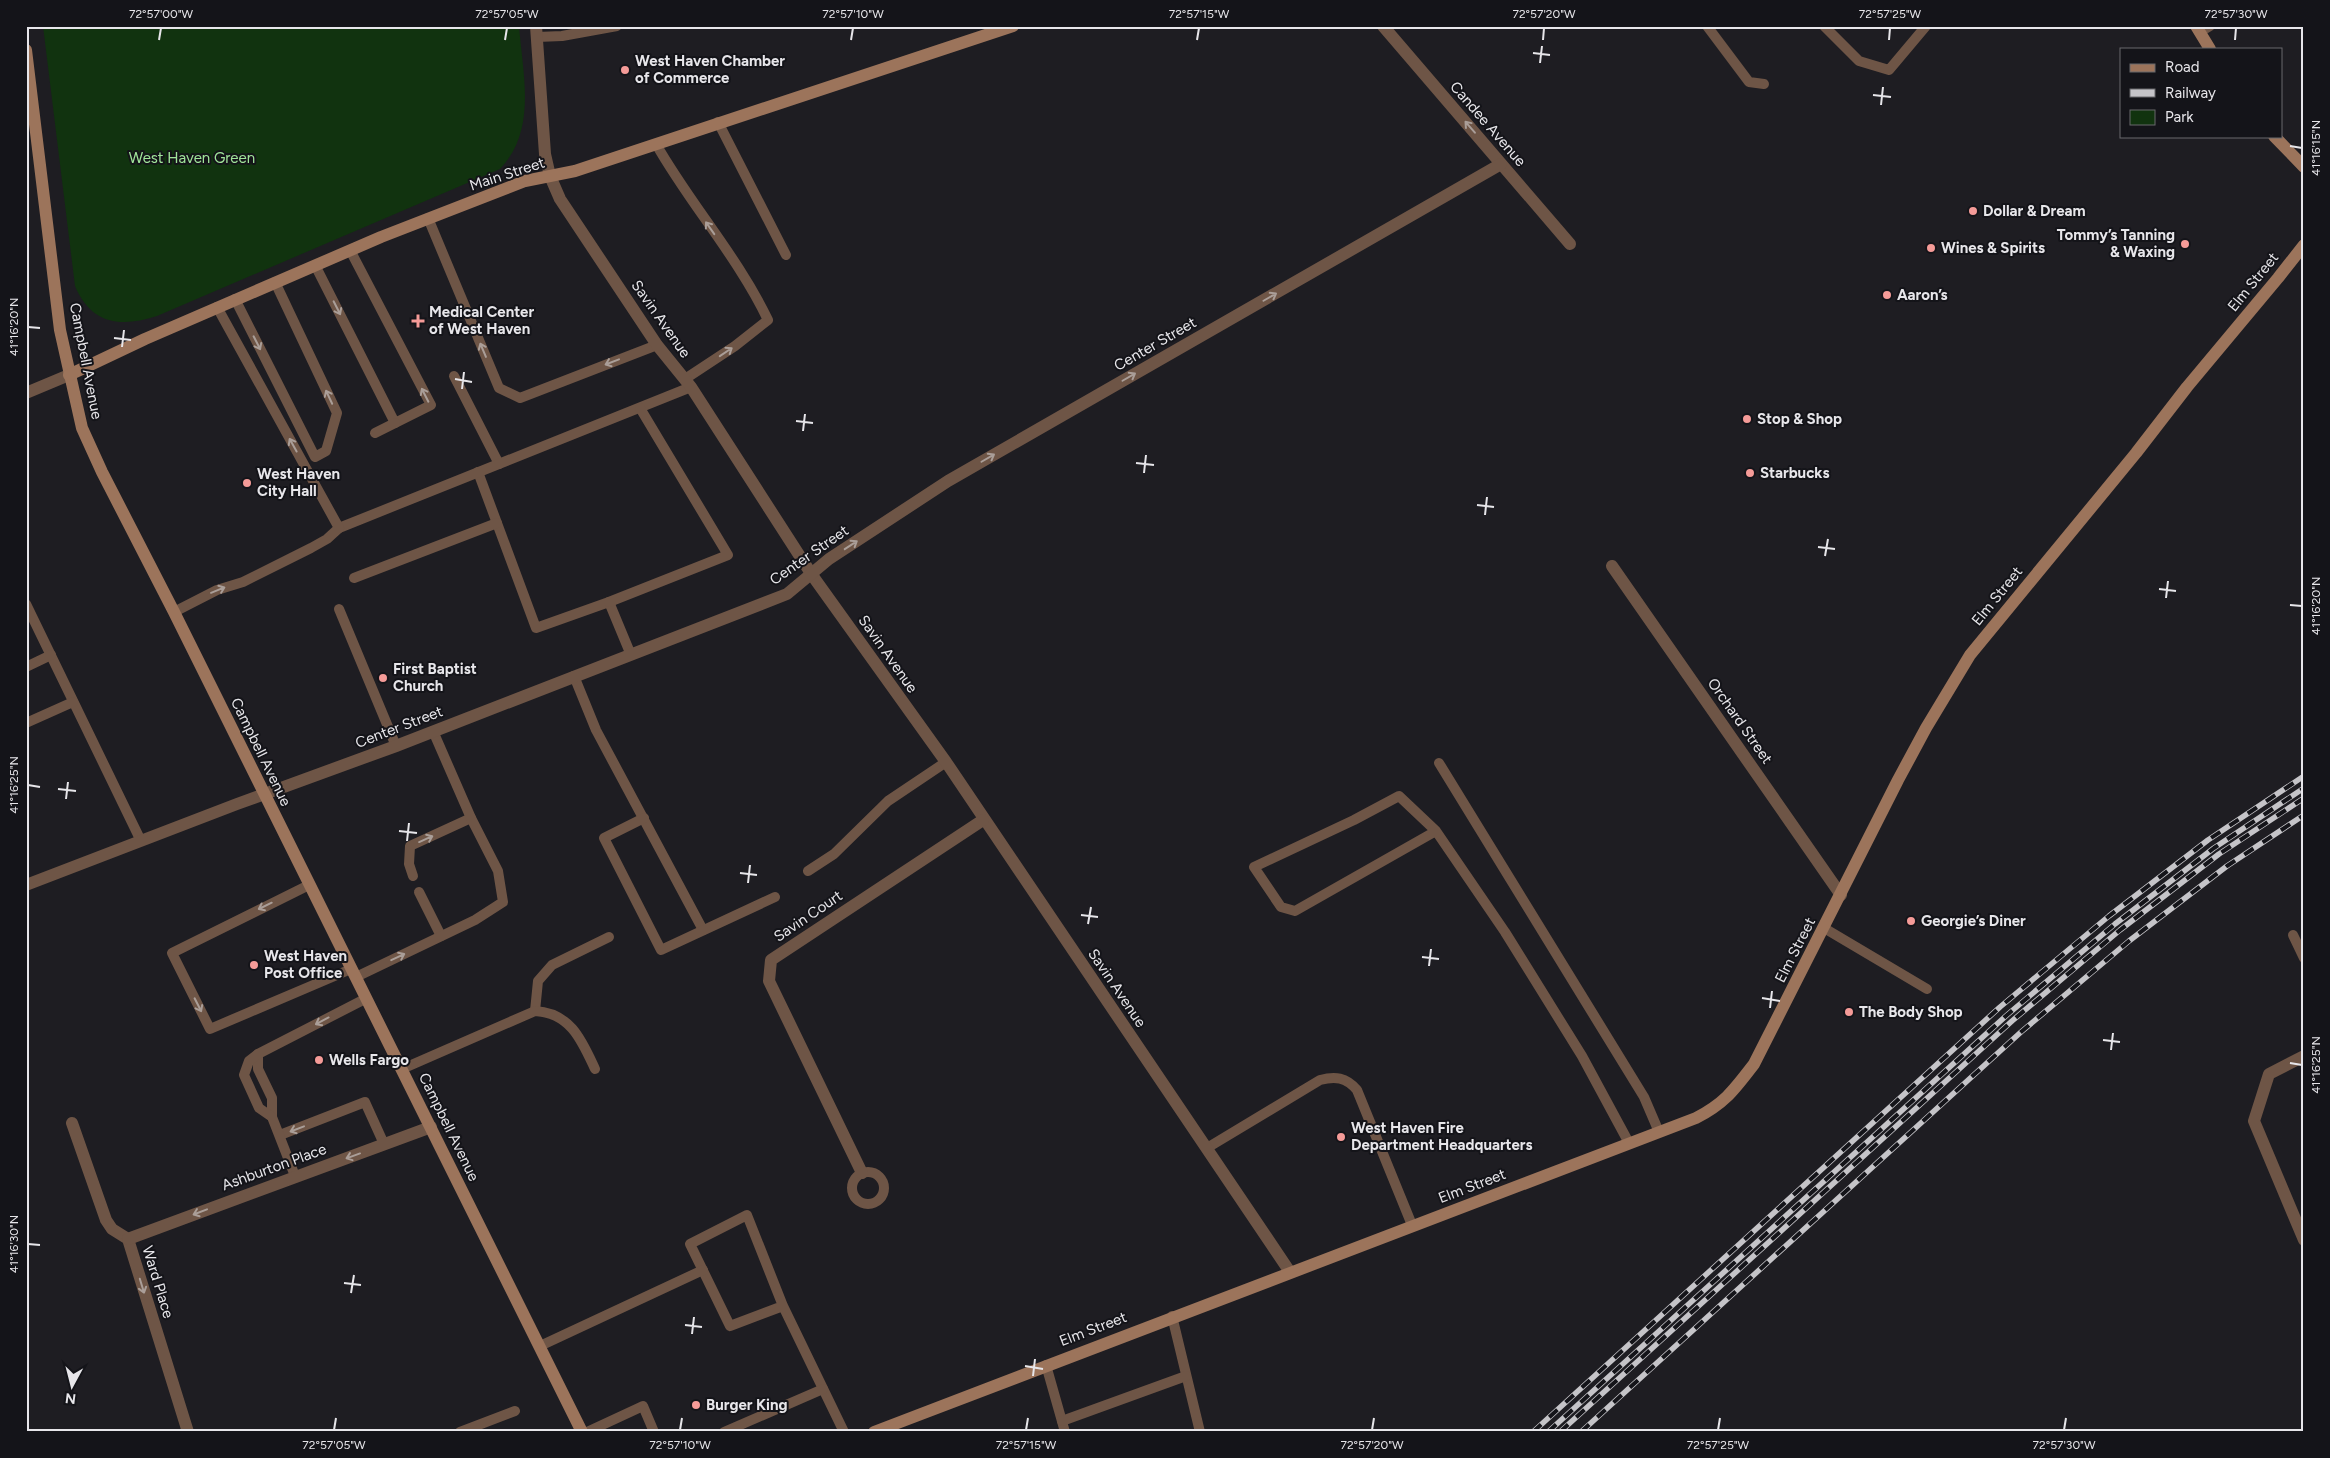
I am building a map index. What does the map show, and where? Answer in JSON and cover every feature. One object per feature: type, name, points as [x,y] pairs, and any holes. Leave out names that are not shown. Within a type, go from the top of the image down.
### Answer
[{"type":"main road","name":"Main Street","points":[[69,375],[217,307],[350,250],[526,181],[575,171],[718,122],[1013,26]]},
{"type":"main road","points":[[2202,28],[2210,48]]},
{"type":"main road","name":"Campbell Avenue","points":[[26,50],[60,330],[82,428],[102,472],[174,612],[582,1432]]},
{"type":"main road","points":[[2276,138],[2304,167]]},
{"type":"main road","name":"Elm Street","points":[[874,1432],[1172,1316],[1659,1132],[1712,1110],[1730,1096],[1754,1064],[1912,754],[1970,655],[2304,244]]},
{"type":"street","name":"Candee Avenue","points":[[1382,26],[1570,244]]},
{"type":"street","name":"Savin Avenue","points":[[537,31],[545,154],[550,176],[560,199],[657,345],[688,383],[812,575],[946,762],[983,820],[1290,1272]]},
{"type":"street","name":"Center Street","points":[[26,885],[396,746],[787,594],[829,559],[948,481],[1501,164]]},
{"type":"street","name":"Main Street","points":[[26,394],[69,375]]},
{"type":"street","name":"Orchard Street","points":[[1612,566],[1841,895]]},
{"type":"street","name":"Savin Court","points":[[862,1173],[769,981],[771,960],[983,820]]},
{"type":"street","points":[[2304,1056],[2269,1074],[2254,1122],[2304,1240]]},
{"type":"street","name":"Ward Place","points":[[72,1123],[106,1220],[112,1229],[128,1239],[188,1432]]},
{"type":"street","name":"Ashburton Place","points":[[128,1239],[431,1127]]},
{"type":"lane","points":[[537,31],[562,36],[617,26]]},
{"type":"lane","points":[[1707,26],[1749,82],[1764,84]]},
{"type":"lane","points":[[1824,26],[1860,61],[1889,70],[1926,26]]},
{"type":"lane","points":[[718,122],[786,255]]},
{"type":"lane","points":[[174,612],[217,590],[243,582],[311,548],[327,539],[339,528],[640,408],[688,383],[768,320],[756,294],[691,201],[656,144]]},
{"type":"lane","points":[[428,218],[499,388],[520,398],[657,345]]},
{"type":"lane","points":[[350,250],[431,405],[375,433]]},
{"type":"lane","points":[[315,265],[395,423]]},
{"type":"lane","points":[[235,300],[315,456],[326,451],[337,413],[275,282]]},
{"type":"lane","points":[[217,307],[339,528]]},
{"type":"lane","points":[[454,376],[499,464]]},
{"type":"lane","points":[[478,472],[536,628],[609,602],[728,555],[640,408]]},
{"type":"lane","points":[[354,578],[497,523]]},
{"type":"lane","points":[[609,602],[631,654]]},
{"type":"lane","points":[[26,606],[141,841]]},
{"type":"lane","points":[[339,609],[396,746]]},
{"type":"lane","points":[[26,667],[51,655]]},
{"type":"lane","points":[[574,676],[596,730],[703,930]]},
{"type":"lane","points":[[26,723],[73,702]]},
{"type":"lane","points":[[309,885],[172,953],[210,1029],[354,973],[441,936],[475,920],[503,902],[498,871],[433,731]]},
{"type":"lane","points":[[808,871],[834,854],[888,801],[946,762]]},
{"type":"lane","points":[[1439,763],[1644,1097],[1659,1132]]},
{"type":"lane","points":[[1436,830],[1295,911],[1281,907],[1254,867],[1400,796],[1436,830],[1504,932],[1582,1056],[1629,1143]]},
{"type":"lane","points":[[412,876],[409,864],[410,846],[472,818]]},
{"type":"lane","points":[[644,818],[604,838],[662,950],[775,897]]},
{"type":"lane","points":[[419,892],[441,936]]},
{"type":"lane","points":[[1824,928],[1927,989]]},
{"type":"lane","points":[[2293,935],[2304,958]]},
{"type":"lane","points":[[536,1011],[538,982],[552,965],[610,937]]},
{"type":"lane","points":[[272,1117],[259,1108],[244,1075],[249,1061],[258,1054],[365,998]]},
{"type":"lane","points":[[402,1070],[536,1011],[545,1011],[556,1016],[579,1035],[595,1069]]},
{"type":"lane","points":[[258,1054],[258,1069],[272,1098],[272,1117],[295,1176]]},
{"type":"lane","points":[[1207,1148],[1320,1080],[1338,1077],[1352,1084],[1357,1090],[1412,1226]]},
{"type":"lane","points":[[280,1135],[365,1102],[384,1144]]},
{"type":"lane","points":[[783,1306],[730,1326],[690,1244],[747,1215],[783,1306],[844,1432]]},
{"type":"lane","points":[[540,1346],[703,1270]]},
{"type":"lane","points":[[1172,1316],[1200,1432]]},
{"type":"lane","points":[[1046,1365],[1065,1432]]},
{"type":"lane","points":[[1062,1421],[1186,1376]]},
{"type":"lane","points":[[724,1432],[824,1389]]},
{"type":"lane","points":[[587,1432],[643,1406],[654,1432]]},
{"type":"lane","points":[[460,1432],[514,1411]]},
{"type":"green space","name":"West Haven Green","points":[[43,26],[519,26],[525,83],[523,120],[512,154],[500,169],[157,316],[131,322],[108,320],[89,308],[75,286]]},
{"type":"railway","points":[[1533,1432],[2000,1007],[2109,916],[2208,840],[2304,776]]},
{"type":"railway","points":[[1548,1432],[2007,1015],[2115,924],[2214,848],[2304,788]]},
{"type":"railway","points":[[1560,1432],[2012,1021],[2120,930],[2219,854],[2304,798]]},
{"type":"railway","points":[[1581,1432],[2021,1032],[2129,941],[2227,866],[2304,815]]},
{"type":"place","name":"West Haven Chamber of Commerce","points":[[625,70]]},
{"type":"place","name":"Dollar & Dream","points":[[1973,211]]},
{"type":"place","name":"Tommy’s Tanning & Waxing","points":[[2185,244]]},
{"type":"place","name":"Wines & Spirits","points":[[1931,248]]},
{"type":"place","name":"Aaron’s","points":[[1887,295]]},
{"type":"place","name":"Medical Center of West Haven","points":[[418,321]]},
{"type":"place","name":"Stop & Shop","points":[[1747,419]]},
{"type":"place","name":"Starbucks","points":[[1750,473]]},
{"type":"place","name":"West Haven City Hall","points":[[247,483]]},
{"type":"place","name":"First Baptist Church","points":[[383,678]]},
{"type":"place","name":"Georgie’s Diner","points":[[1911,921]]},
{"type":"place","name":"West Haven Post Office","points":[[254,965]]},
{"type":"place","name":"The Body Shop","points":[[1849,1012]]},
{"type":"place","name":"Wells Fargo","points":[[319,1060]]},
{"type":"place","name":"West Haven Fire Department Headquarters","points":[[1341,1137]]},
{"type":"place","name":"Burger King","points":[[696,1405]]}]
